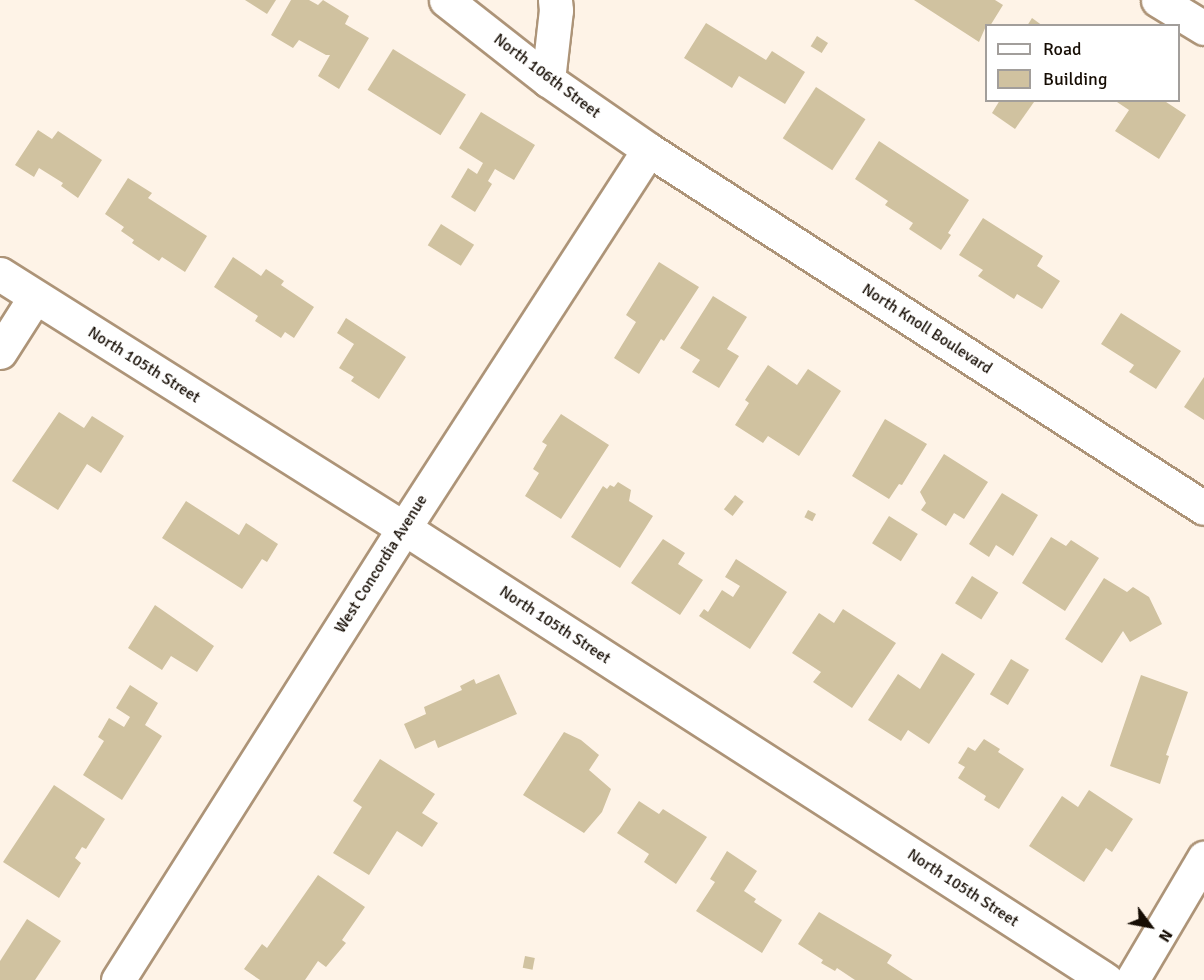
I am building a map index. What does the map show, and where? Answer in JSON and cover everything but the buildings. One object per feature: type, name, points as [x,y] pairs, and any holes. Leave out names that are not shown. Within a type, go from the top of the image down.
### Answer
[{"type":"street","points":[[548,80],[556,10],[555,0]]},
{"type":"street","points":[[1158,0],[1204,28]]},
{"type":"street","name":"North 106th Street","points":[[450,1],[548,80],[649,150]]},
{"type":"street","name":"North Knoll Boulevard","points":[[649,150],[1204,508]]},
{"type":"street","name":"West Concordia Avenue","points":[[118,980],[404,528],[649,150]]},
{"type":"street","name":"North 105th Street","points":[[0,274],[404,528],[1106,980]]},
{"type":"street","points":[[0,352],[35,297]]},
{"type":"street","points":[[1132,980],[1204,858]]}]
